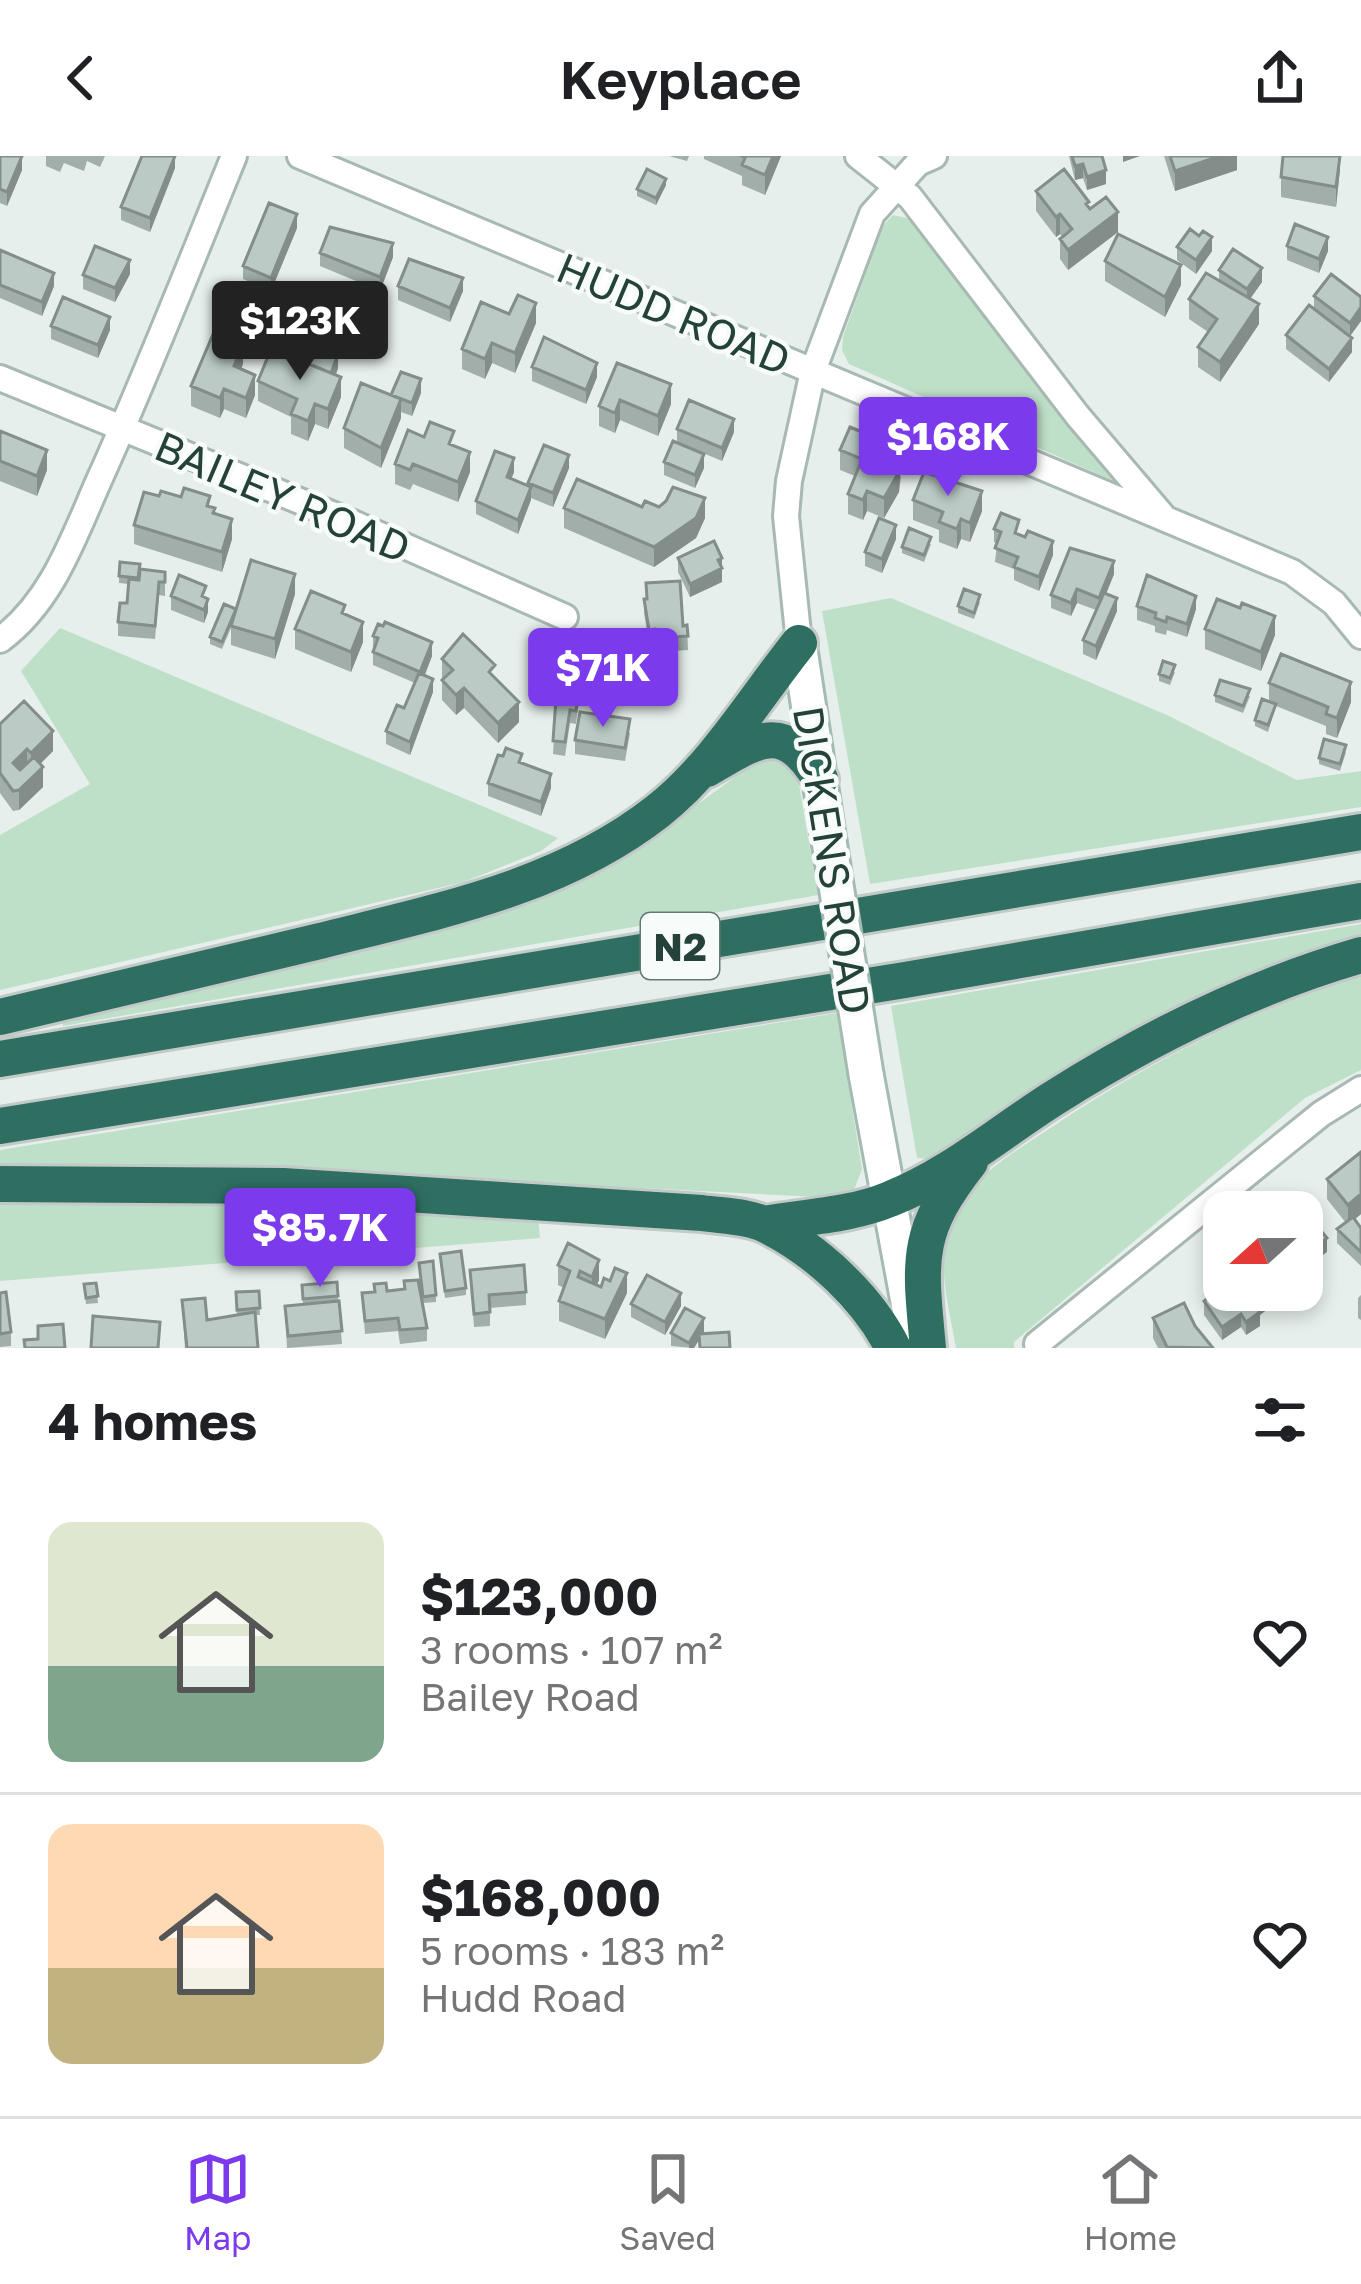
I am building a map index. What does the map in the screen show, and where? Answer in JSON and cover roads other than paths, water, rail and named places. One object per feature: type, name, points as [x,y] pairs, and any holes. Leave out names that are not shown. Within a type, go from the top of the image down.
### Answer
[{"type":"highway","points":[[0,1017],[493,897],[560,871],[662,808],[694,776],[799,643]]},
{"type":"highway","points":[[694,776],[761,741],[783,740],[804,753],[820,779]]},
{"type":"highway","name":"N2","points":[[0,1059],[1361,832]]},
{"type":"highway","name":"N2","points":[[0,1126],[1361,902]]},
{"type":"highway","points":[[0,1184],[283,1186],[702,1213],[764,1223],[889,1200],[976,1154],[1043,1105],[1174,1028],[1294,977],[1361,955]]},
{"type":"highway","points":[[928,1348],[921,1263],[928,1226],[976,1154]]},
{"type":"highway","points":[[764,1223],[849,1284],[877,1316],[892,1348]]},
{"type":"street","points":[[0,640],[39,602],[50,584],[122,429],[234,156]]},
{"type":"street","name":"HUDD ROAD","points":[[300,156],[1292,572],[1334,603],[1361,636]]},
{"type":"street","points":[[858,156],[897,184],[1165,518]]},
{"type":"street","name":"DICKENS ROAD","points":[[916,1348],[829,841],[799,643],[786,516],[813,371],[861,236],[897,184],[918,163],[934,156]]},
{"type":"street","name":"BAILEY ROAD","points":[[0,378],[346,520],[565,617]]},
{"type":"street","points":[[1037,1345],[1321,1114],[1361,1089]]}]
